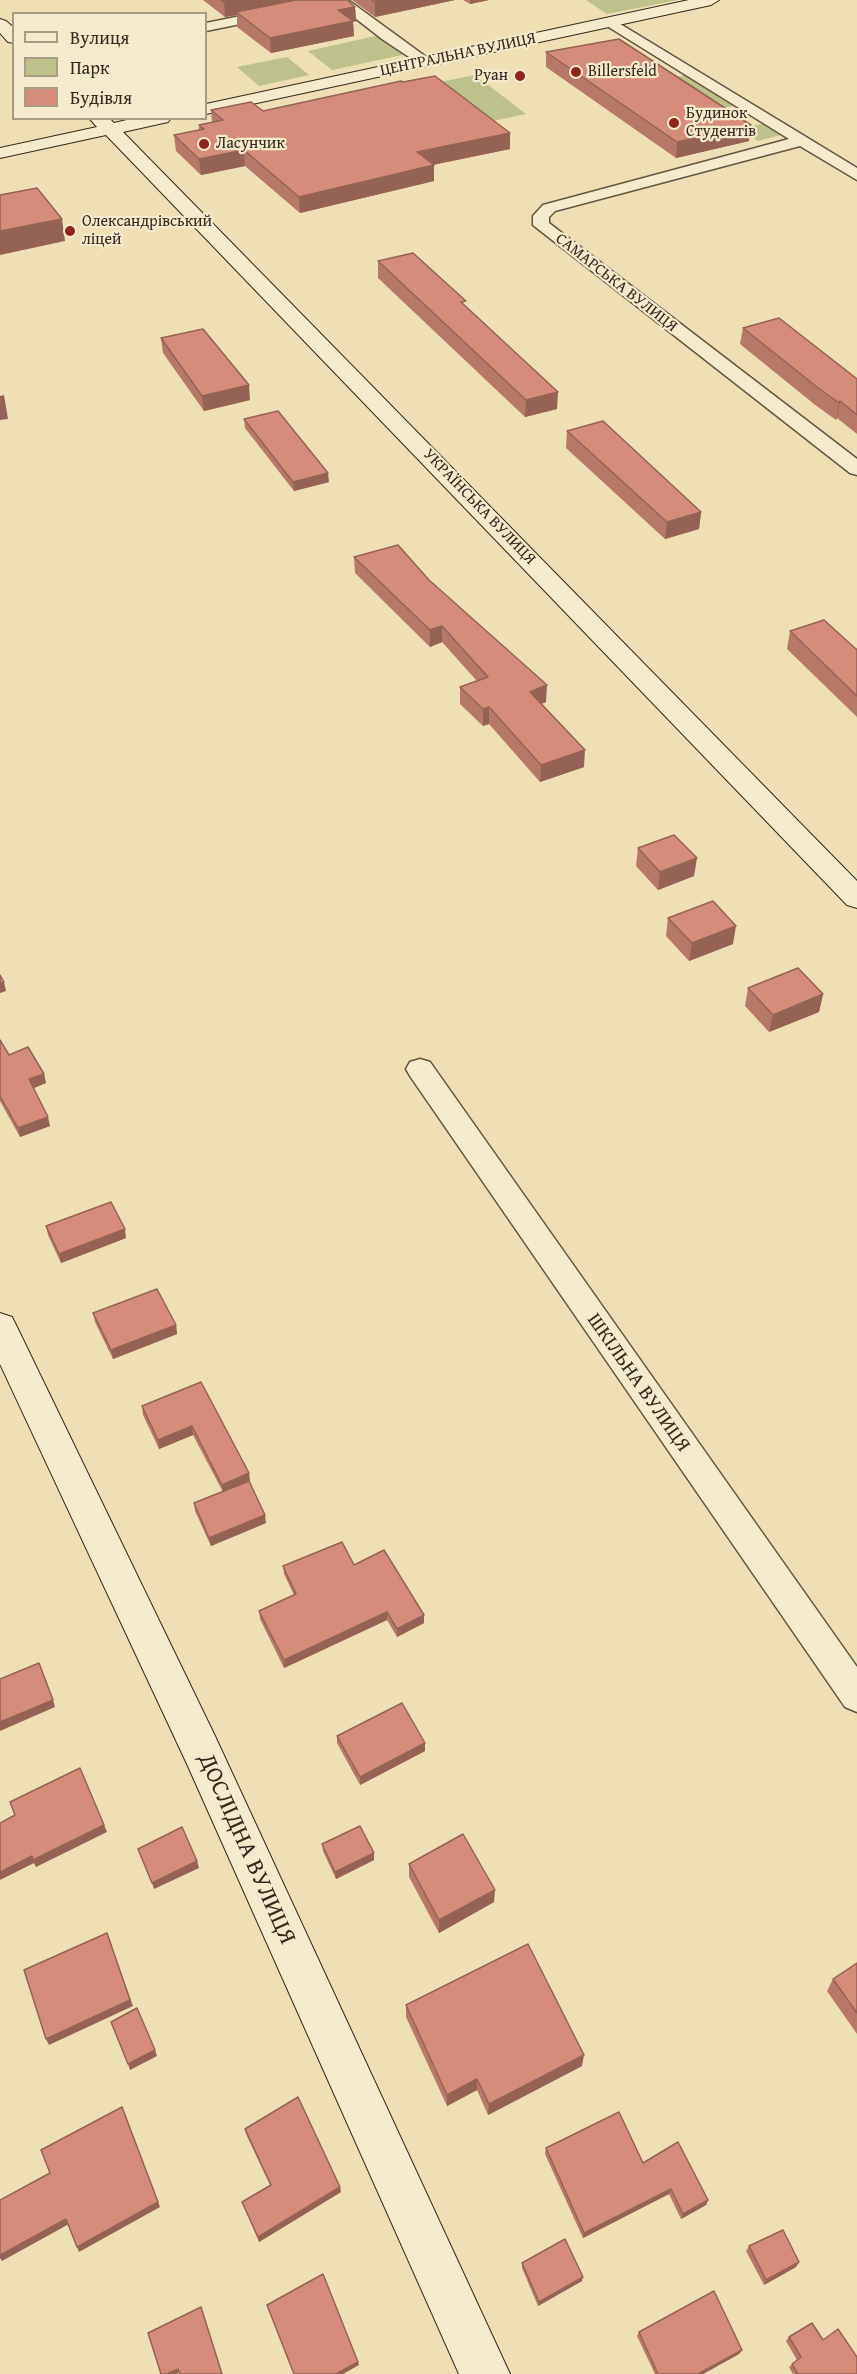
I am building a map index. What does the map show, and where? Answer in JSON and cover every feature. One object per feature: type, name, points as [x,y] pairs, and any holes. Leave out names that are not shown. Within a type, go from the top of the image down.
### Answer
[{"type":"street","points":[[207,27],[294,9],[311,0]]},
{"type":"street","points":[[339,0],[426,62]]},
{"type":"street","name":"ЦЕНТРАЛЬНА ВУЛИЦЯ","points":[[207,109],[711,0]]},
{"type":"street","points":[[612,23],[857,175]]},
{"type":"street","points":[[0,24],[12,36]]},
{"type":"street","points":[[0,153],[105,124],[143,120]]},
{"type":"street","name":"УКРАЇНСЬКА ВУЛИЦЯ","points":[[105,124],[857,898]]},
{"type":"street","name":"САМАРСЬКА ВУЛИЦЯ","points":[[801,141],[549,208],[541,216],[542,225],[857,469]]},
{"type":"street","name":"ШКІЛЬНА ВУЛИЦЯ","points":[[420,1069],[857,1696]]},
{"type":"street","name":"ДОСЛІДНА ВУЛИЦЯ","points":[[0,1327],[201,1750],[485,2374]]},
{"type":"green space","points":[[586,0],[678,0],[607,14]]},
{"type":"green space","points":[[380,35],[403,52],[402,55],[332,70],[308,51]]},
{"type":"green space","points":[[287,57],[309,75],[259,86],[237,67]]},
{"type":"green space","points":[[689,74],[737,105],[711,111],[663,80]]},
{"type":"green space","points":[[475,75],[526,114],[454,129],[430,84]]},
{"type":"green space","points":[[765,123],[785,134],[758,141],[739,129]]},
{"type":"building","points":[[296,0],[347,0],[355,7],[338,10],[353,21],[270,38],[236,12]]},
{"type":"building","points":[[619,39],[751,125],[677,142],[546,52]]},
{"type":"building","points":[[435,76],[510,133],[417,152],[434,165],[299,197],[244,150],[199,159],[174,135],[204,129],[199,125],[223,120],[211,110],[251,102],[263,111],[401,81]]},
{"type":"building","points":[[37,188],[62,219],[0,231],[0,195]]},
{"type":"building","points":[[413,253],[466,301],[461,302],[558,392],[526,400],[378,261]]},
{"type":"building","points":[[779,318],[857,379],[857,415],[817,387],[743,328]]},
{"type":"building","points":[[203,329],[249,385],[202,396],[161,338]]},
{"type":"building","points":[[278,411],[328,473],[293,482],[244,419]]},
{"type":"building","points":[[603,421],[701,512],[667,522],[567,431]]},
{"type":"building","points":[[398,545],[429,580],[547,685],[530,692],[585,750],[541,765],[489,707],[483,709],[460,687],[488,677],[442,626],[430,630],[354,557]]},
{"type":"building","points":[[824,620],[857,649],[857,696],[790,631]]},
{"type":"building","points":[[674,835],[697,858],[660,872],[638,848]]},
{"type":"building","points":[[713,901],[736,926],[692,943],[668,918]]},
{"type":"building","points":[[798,968],[823,994],[773,1015],[748,988]]},
{"type":"building","points":[[0,1040],[9,1055],[28,1047],[44,1074],[29,1079],[48,1117],[18,1128],[0,1096]]},
{"type":"building","points":[[111,1202],[125,1229],[59,1254],[46,1226]]},
{"type":"building","points":[[157,1289],[176,1325],[111,1350],[93,1313]]},
{"type":"building","points":[[201,1382],[249,1473],[222,1485],[192,1426],[158,1440],[142,1406]]},
{"type":"building","points":[[249,1481],[265,1515],[209,1538],[194,1503]]},
{"type":"building","points":[[342,1542],[354,1565],[384,1550],[424,1615],[397,1629],[387,1612],[284,1660],[259,1611],[296,1594],[283,1566]]},
{"type":"building","points":[[39,1663],[53,1700],[0,1722],[0,1679]]},
{"type":"building","points":[[402,1703],[425,1743],[360,1777],[337,1736]]},
{"type":"building","points":[[80,1768],[104,1825],[33,1860],[32,1856],[0,1872],[0,1823],[15,1815],[10,1802]]},
{"type":"building","points":[[360,1826],[374,1853],[335,1872],[322,1844]]},
{"type":"building","points":[[182,1827],[197,1861],[152,1883],[138,1849]]},
{"type":"building","points":[[463,1834],[495,1890],[439,1920],[409,1864]]},
{"type":"building","points":[[107,1933],[130,2000],[46,2039],[24,1970]]},
{"type":"building","points":[[528,1944],[584,2055],[489,2104],[477,2079],[447,2095],[406,2005]]},
{"type":"building","points":[[857,1963],[857,2013],[833,1979]]},
{"type":"building","points":[[137,2008],[155,2050],[128,2064],[111,2022]]},
{"type":"building","points":[[298,2097],[340,2187],[258,2237],[242,2202],[271,2185],[245,2129]]},
{"type":"building","points":[[122,2107],[158,2202],[77,2247],[66,2219],[0,2255],[0,2200],[50,2173],[41,2150]]},
{"type":"building","points":[[619,2112],[643,2163],[678,2142],[708,2200],[683,2214],[671,2189],[584,2233],[546,2148]]},
{"type":"building","points":[[783,2230],[799,2262],[766,2280],[749,2246]]},
{"type":"building","points":[[565,2239],[583,2277],[539,2302],[522,2263]]},
{"type":"building","points":[[323,2274],[358,2362],[336,2374],[294,2374],[267,2305]]},
{"type":"building","points":[[714,2291],[742,2350],[698,2374],[658,2374],[639,2332]]},
{"type":"building","points":[[201,2307],[222,2374],[180,2374],[178,2369],[161,2374],[148,2333]]},
{"type":"building","points":[[812,2323],[823,2340],[838,2329],[857,2357],[857,2374],[798,2374],[792,2364],[801,2357],[789,2337]]},
{"type":"place","name":"Billersfeld","points":[[576,72]]},
{"type":"place","name":"Руан","points":[[520,76]]},
{"type":"place","name":"Будинок Студентів","points":[[674,123]]},
{"type":"place","name":"Ласунчик","points":[[204,144]]},
{"type":"place","name":"Олександрівський ліцей","points":[[70,231]]}]
